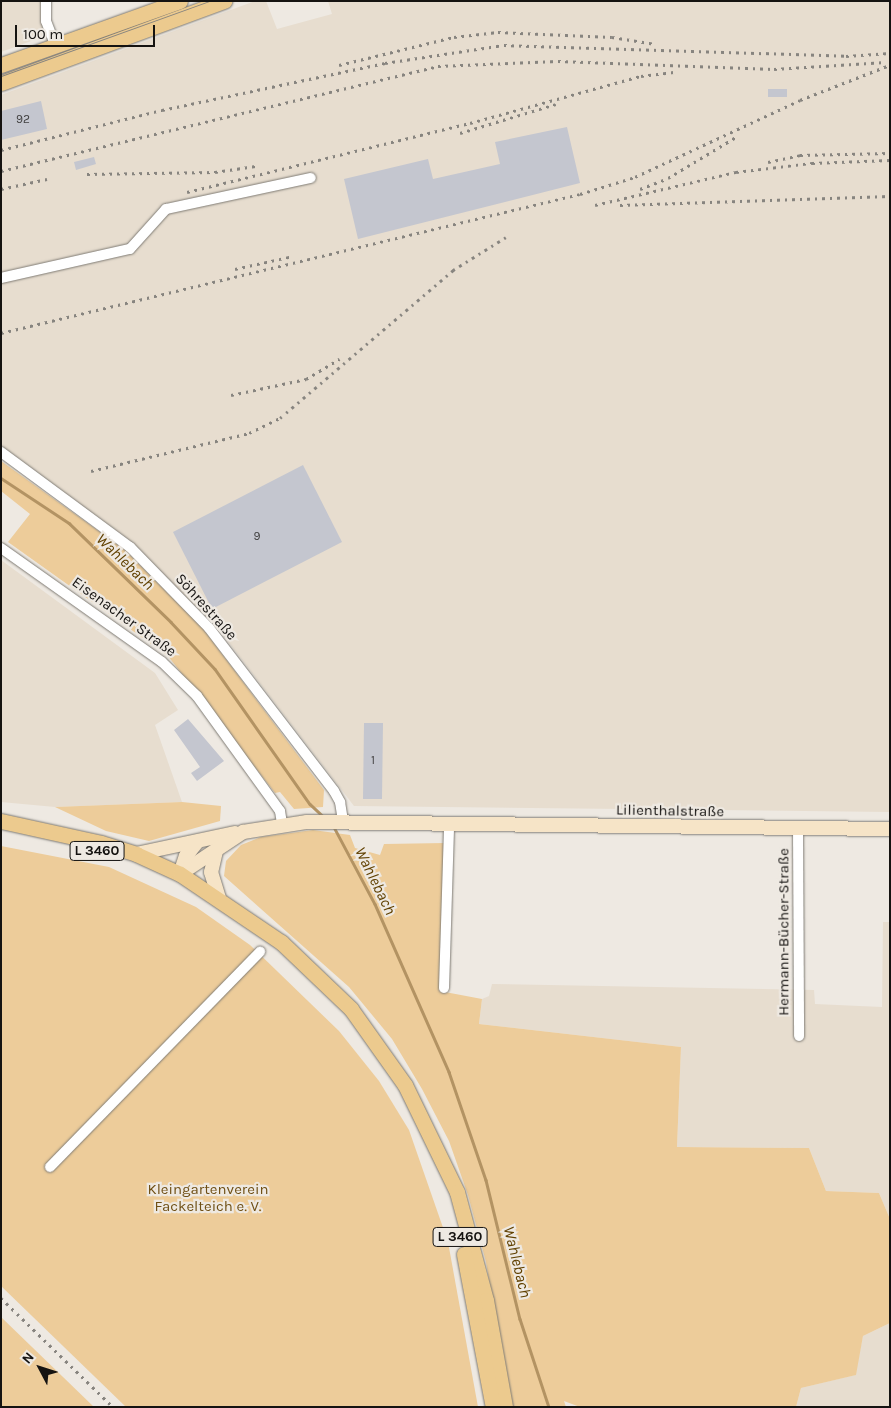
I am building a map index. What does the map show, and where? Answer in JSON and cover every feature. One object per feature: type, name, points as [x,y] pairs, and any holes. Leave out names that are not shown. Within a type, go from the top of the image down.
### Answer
[{"type":"main road","points":[[1,65],[180,1]]},
{"type":"main road","points":[[1,82],[224,1]]},
{"type":"main road","name":"L 3460","points":[[1,821],[136,854],[180,874],[220,898],[281,942],[320,976],[356,1016],[405,1086],[457,1192],[486,1300],[505,1407]]},
{"type":"main road","name":"Lilienthalstraße","points":[[180,874],[243,832],[282,824],[334,822],[449,825],[890,829]]},
{"type":"main road","name":"L 3460","points":[[1,830],[97,851],[164,877],[236,919],[324,993],[365,1041],[410,1110],[450,1201],[466,1262],[493,1407]]},
{"type":"main road","points":[[136,854],[243,832]]},
{"type":"main road","points":[[180,874],[186,856],[197,842]]},
{"type":"main road","points":[[216,850],[211,872],[220,898]]},
{"type":"main road","points":[[164,877],[180,874],[236,919]]},
{"type":"street","points":[[46,1],[46,21],[55,45]]},
{"type":"street","points":[[1,278],[130,249],[166,209],[311,178]]},
{"type":"street","name":"Söhrestraße","points":[[1,452],[130,547],[209,628],[334,791],[340,802],[334,822]]},
{"type":"street","name":"Eisenacher Straße","points":[[1,548],[162,662],[197,696],[280,811],[282,824]]},
{"type":"street","points":[[444,988],[449,825]]},
{"type":"street","name":"Hermann-Bücher-Straße","points":[[798,828],[799,1036]]},
{"type":"street","points":[[50,1167],[260,952]]},
{"type":"shaded area","points":[[1,1],[41,1],[45,36],[1,52]]},
{"type":"shaded area","points":[[255,1],[266,1],[277,29],[332,14],[328,1],[890,1],[890,812],[354,806],[220,631],[137,547],[1,446],[1,95]]},
{"type":"shaded area","points":[[1,560],[155,673],[178,710],[155,725],[182,802],[55,807],[1,802]]},
{"type":"shaded area","points":[[883,922],[890,922],[890,1219],[879,1193],[826,1191],[809,1148],[677,1147],[681,1047],[479,1024],[482,999],[489,996],[492,984],[814,990],[815,1004],[882,1007]]},
{"type":"shaded area","points":[[890,1323],[890,1407],[796,1407],[801,1388],[855,1375],[863,1336]]},
{"type":"green space","points":[[1,461],[125,550],[204,630],[324,790],[323,807],[294,809],[280,792],[275,793],[168,656],[8,542],[30,514],[1,491]]},
{"type":"green space","points":[[182,802],[221,806],[220,821],[149,841],[106,831],[55,807]]},
{"type":"green space","points":[[313,830],[350,835],[355,848],[380,855],[384,844],[445,843],[445,992],[482,999],[479,1024],[681,1047],[677,1147],[809,1148],[826,1191],[879,1193],[890,1219],[890,1323],[863,1336],[856,1375],[801,1388],[796,1407],[580,1407],[564,1401],[566,1407],[510,1407],[486,1262],[468,1195],[449,1141],[422,1089],[392,1039],[349,987],[224,876],[226,861],[241,845],[261,837]]},
{"type":"green space","name":"Kleingartenverein Fackelteich e. V.","points":[[1,846],[109,867],[196,907],[250,945],[339,1031],[379,1081],[409,1130],[448,1242],[478,1407],[126,1407],[1,1286]]},
{"type":"green space","points":[[1,1317],[94,1407],[1,1407]]},
{"type":"building","points":[[768,89],[787,89],[787,97],[768,97]]},
{"type":"building","points":[[41,101],[47,129],[1,140],[1,111]]},
{"type":"building","points":[[567,127],[580,183],[358,239],[344,179],[428,159],[433,179],[500,164],[495,142]]},
{"type":"building","points":[[94,157],[96,164],[76,170],[74,162]]},
{"type":"building","points":[[303,465],[342,542],[212,609],[173,532]]},
{"type":"building","points":[[188,719],[224,761],[197,781],[191,773],[200,767],[174,730]]},
{"type":"building","points":[[364,723],[383,723],[382,799],[363,799]]},
{"type":"waterway","name":"Wahlebach","points":[[1,478],[69,523],[171,622],[215,669],[310,804],[323,816]]},
{"type":"waterway","name":"Wahlebach","points":[[334,827],[375,904],[449,1072],[486,1180],[520,1319],[549,1407]]},
{"type":"tram line","points":[[1,76],[209,1]]},
{"type":"railway","points":[[339,65],[454,37],[498,32],[612,37],[655,44]]},
{"type":"railway","points":[[1,150],[162,110],[385,63],[504,45],[846,56],[890,53]]},
{"type":"railway","points":[[1,171],[438,66],[558,61],[774,69],[886,62]]},
{"type":"railway","points":[[1,333],[580,194],[635,177],[800,100],[890,65]]},
{"type":"railway","points":[[187,192],[470,123],[641,76],[674,72]]},
{"type":"railway","points":[[460,133],[556,104]]},
{"type":"railway","points":[[640,189],[668,178],[736,137]]},
{"type":"railway","points":[[768,162],[800,155],[890,153]]},
{"type":"railway","points":[[595,205],[736,172],[812,163],[890,160]]},
{"type":"railway","points":[[87,174],[215,172],[256,166]]},
{"type":"railway","points":[[1,189],[47,179]]},
{"type":"railway","points":[[620,205],[890,196]]},
{"type":"railway","points":[[91,471],[249,433],[280,418],[453,270],[506,237]]},
{"type":"railway","points":[[235,269],[293,256]]},
{"type":"railway","points":[[231,395],[306,379],[339,359]]},
{"type":"railway","points":[[1,1298],[113,1407]]}]
